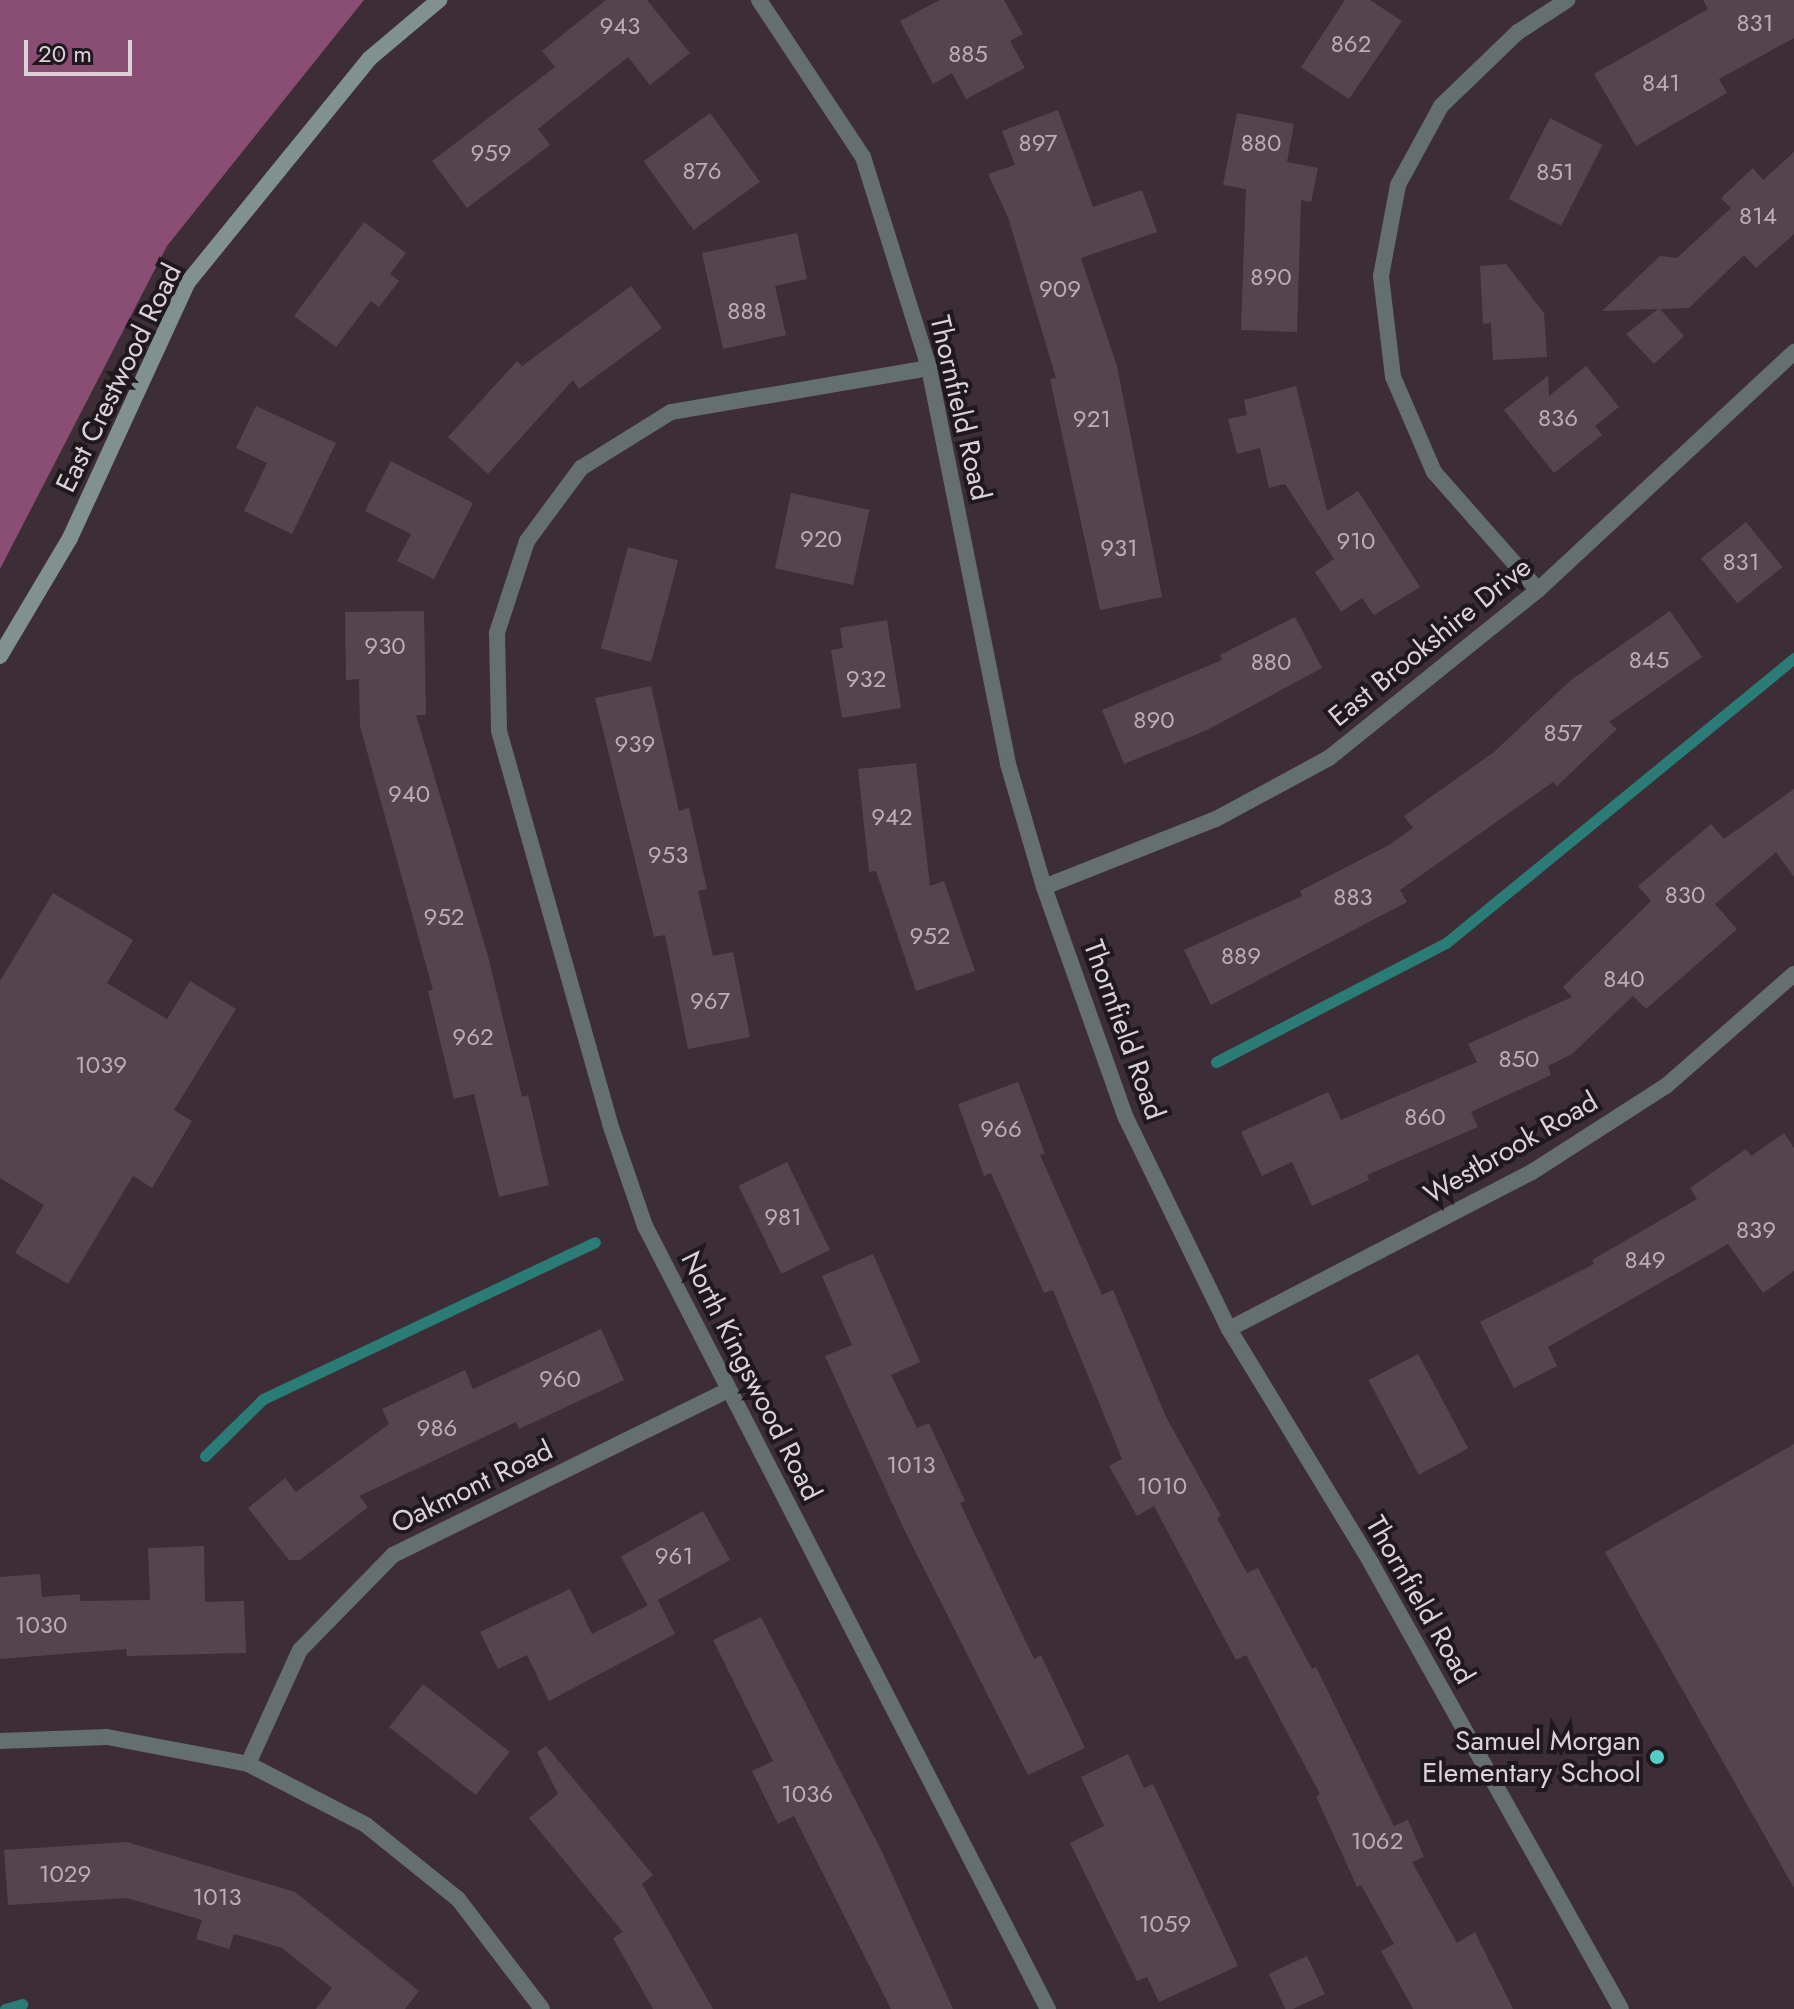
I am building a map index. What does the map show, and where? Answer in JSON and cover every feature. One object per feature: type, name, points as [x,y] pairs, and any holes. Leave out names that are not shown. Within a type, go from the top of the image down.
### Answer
[{"type":"street","name":"East Crestwood Road","points":[[0,656],[70,538],[188,282],[369,59],[439,0]]},
{"type":"street","name":"Thornfield Road","points":[[759,0],[863,157],[929,368],[1008,764],[1044,887],[1126,1118],[1229,1329],[1371,1563],[1621,2009]]},
{"type":"street","points":[[1538,590],[1434,472],[1393,377],[1381,276],[1398,185],[1441,106],[1518,32],[1567,0]]},
{"type":"street","name":"East Brookshire Drive","points":[[1044,887],[1216,819],[1329,758],[1538,590],[1794,352]]},
{"type":"street","name":"North Kingswood Road","points":[[929,368],[671,412],[581,468],[527,541],[497,633],[499,731],[610,1124],[645,1226],[1048,2009]]},
{"type":"street","name":"Westbrook Road","points":[[1229,1329],[1545,1163],[1666,1086],[1794,974]]},
{"type":"street","name":"Oakmont Road","points":[[248,1764],[300,1650],[393,1555],[729,1390]]},
{"type":"street","points":[[0,1741],[107,1737],[248,1764],[366,1825],[458,1899],[542,2009]]},
{"type":"shaded area","points":[[0,0],[364,0],[167,246],[0,569]]},
{"type":"building","points":[[606,0],[647,0],[690,53],[650,85],[628,57],[538,129],[550,145],[467,208],[432,161],[555,67],[542,51]]},
{"type":"building","points":[[940,0],[1004,0],[1023,34],[1010,41],[1025,68],[966,99],[952,73],[933,84],[900,21]]},
{"type":"building","points":[[1345,0],[1370,0],[1402,21],[1349,99],[1301,67]]},
{"type":"building","points":[[1703,0],[1794,0],[1794,38],[1719,79],[1727,93],[1636,146],[1594,74],[1708,9]]},
{"type":"building","points":[[1058,110],[1093,207],[1142,190],[1157,232],[1081,258],[1117,366],[1162,597],[1100,610],[1050,379],[1056,378],[1008,217],[988,174],[1015,165],[1002,131]]},
{"type":"building","points":[[710,113],[760,182],[694,230],[644,161]]},
{"type":"building","points":[[1237,113],[1294,124],[1287,162],[1318,168],[1311,202],[1301,200],[1297,332],[1241,330],[1246,189],[1223,185]]},
{"type":"building","points":[[1550,118],[1603,145],[1561,226],[1509,199]]},
{"type":"building","points":[[1794,152],[1794,234],[1756,268],[1744,255],[1689,308],[1660,309],[1684,336],[1654,364],[1626,334],[1658,309],[1602,311],[1660,256],[1677,258],[1731,208],[1721,198],[1753,168],[1763,180]]},
{"type":"building","points":[[364,222],[406,253],[390,274],[399,281],[379,307],[371,301],[336,347],[294,316]]},
{"type":"building","points":[[797,233],[807,279],[775,286],[786,335],[723,349],[702,253]]},
{"type":"building","points":[[1506,264],[1544,313],[1547,357],[1493,360],[1491,323],[1483,324],[1480,266]]},
{"type":"building","points":[[631,286],[662,328],[579,389],[573,380],[488,474],[448,437],[517,361],[522,366]]},
{"type":"building","points":[[1586,366],[1619,407],[1595,426],[1602,435],[1554,473],[1504,410],[1548,376],[1549,396]]},
{"type":"building","points":[[1296,386],[1327,511],[1358,491],[1420,587],[1374,615],[1362,598],[1341,612],[1315,572],[1334,559],[1285,484],[1269,488],[1260,448],[1237,454],[1228,419],[1247,415],[1244,400]]},
{"type":"building","points":[[256,406],[336,443],[292,534],[244,511],[267,463],[236,448]]},
{"type":"building","points":[[391,461],[473,503],[434,579],[397,561],[411,534],[365,511]]},
{"type":"building","points":[[791,493],[869,510],[853,585],[775,568]]},
{"type":"building","points":[[1746,522],[1783,567],[1737,604],[1701,559]]},
{"type":"building","points":[[628,547],[678,560],[651,662],[601,648]]},
{"type":"building","points":[[424,611],[426,715],[416,715],[488,956],[522,1097],[528,1095],[549,1185],[499,1197],[474,1094],[454,1099],[428,991],[433,990],[360,726],[359,679],[346,680],[345,612]]},
{"type":"building","points":[[1670,611],[1702,657],[1609,722],[1617,729],[1557,786],[1553,782],[1400,890],[1407,902],[1211,1005],[1184,950],[1302,896],[1300,891],[1389,845],[1413,828],[1404,816],[1494,752],[1571,680]]},
{"type":"building","points":[[1295,617],[1322,668],[1207,730],[1124,764],[1102,710],[1222,660],[1220,655]]},
{"type":"building","points":[[887,620],[901,708],[842,718],[831,650],[843,648],[840,628]]},
{"type":"building","points":[[651,686],[679,811],[689,808],[707,889],[698,891],[713,956],[733,952],[750,1037],[688,1049],[665,935],[654,937],[595,698]]},
{"type":"building","points":[[916,763],[930,886],[944,881],[975,971],[916,991],[876,871],[869,872],[858,769]]},
{"type":"building","points":[[1794,789],[1794,877],[1776,852],[1715,904],[1737,929],[1646,1009],[1633,996],[1572,1054],[1548,1066],[1551,1075],[1471,1112],[1478,1127],[1367,1175],[1369,1180],[1312,1206],[1292,1162],[1262,1176],[1241,1132],[1328,1092],[1341,1120],[1477,1062],[1468,1044],[1572,997],[1563,987],[1651,901],[1638,886],[1711,824],[1724,839]]},
{"type":"building","points":[[53,893],[133,940],[107,983],[167,1019],[190,981],[236,1009],[174,1110],[192,1121],[152,1188],[133,1176],[68,1284],[15,1253],[44,1205],[0,1178],[0,981]]},
{"type":"building","points":[[1018,1082],[1045,1154],[1040,1155],[1102,1295],[1113,1290],[1166,1417],[1221,1516],[1217,1518],[1247,1573],[1258,1568],[1312,1669],[1316,1667],[1394,1826],[1408,1820],[1424,1857],[1412,1862],[1457,1943],[1475,1932],[1513,2009],[1413,2009],[1381,1951],[1394,1944],[1361,1885],[1357,1887],[1316,1796],[1320,1794],[1246,1655],[1236,1660],[1154,1506],[1137,1516],[1109,1466],[1122,1459],[1053,1290],[1044,1293],[991,1173],[984,1176],[958,1104]]},
{"type":"building","points":[[1784,1133],[1794,1148],[1794,1271],[1763,1293],[1728,1244],[1548,1347],[1557,1366],[1514,1388],[1480,1322],[1594,1264],[1592,1260],[1697,1199],[1690,1188],[1746,1149],[1751,1156]]},
{"type":"building","points":[[787,1162],[830,1250],[781,1274],[738,1186]]},
{"type":"building","points":[[873,1254],[920,1362],[891,1375],[917,1428],[929,1423],[965,1501],[960,1503],[1034,1659],[1041,1655],[1085,1748],[1028,1775],[904,1529],[825,1356],[852,1345],[822,1276]]},
{"type":"building","points":[[601,1329],[624,1380],[519,1429],[516,1422],[359,1496],[368,1507],[300,1560],[289,1560],[248,1508],[285,1478],[296,1492],[389,1424],[382,1409],[465,1370],[473,1389]]},
{"type":"building","points":[[1418,1354],[1468,1448],[1419,1475],[1369,1380]]},
{"type":"building","points":[[1794,1444],[1794,1888],[1605,1552]]},
{"type":"building","points":[[703,1511],[730,1560],[648,1606],[621,1557]]},
{"type":"building","points":[[204,1546],[205,1602],[244,1601],[246,1653],[127,1656],[126,1649],[0,1659],[0,1577],[40,1574],[42,1597],[80,1594],[80,1601],[150,1600],[148,1548]]},
{"type":"building","points":[[570,1589],[592,1634],[658,1600],[675,1634],[549,1701],[527,1655],[498,1669],[480,1632]]},
{"type":"building","points":[[761,1617],[882,1852],[953,2009],[891,2009],[794,1816],[778,1824],[752,1771],[773,1761],[713,1640]]},
{"type":"building","points":[[423,1684],[510,1752],[476,1795],[389,1727]]},
{"type":"building","points":[[546,1746],[653,1875],[642,1884],[713,2009],[653,2009],[613,1938],[623,1932],[529,1818],[558,1794],[537,1752]]},
{"type":"building","points":[[1128,1754],[1144,1788],[1153,1784],[1238,1966],[1159,2002],[1147,1977],[1137,1981],[1070,1843],[1104,1826],[1081,1777]]},
{"type":"building","points":[[127,1842],[295,1892],[419,1991],[405,2009],[316,2009],[332,1988],[282,1948],[234,1934],[229,1949],[196,1939],[202,1920],[127,1898],[8,1905],[4,1850]]},
{"type":"building","points":[[1307,1956],[1325,1994],[1293,2009],[1285,2009],[1269,1974]]},
{"type":"waterway","points":[[1216,1062],[1446,943],[1794,658]]},
{"type":"waterway","points":[[205,1456],[263,1399],[595,1242]]},
{"type":"waterway","points":[[5,2009],[22,2004]]},
{"type":"place","name":"Samuel Morgan Elementary School","points":[[1657,1757]]}]
